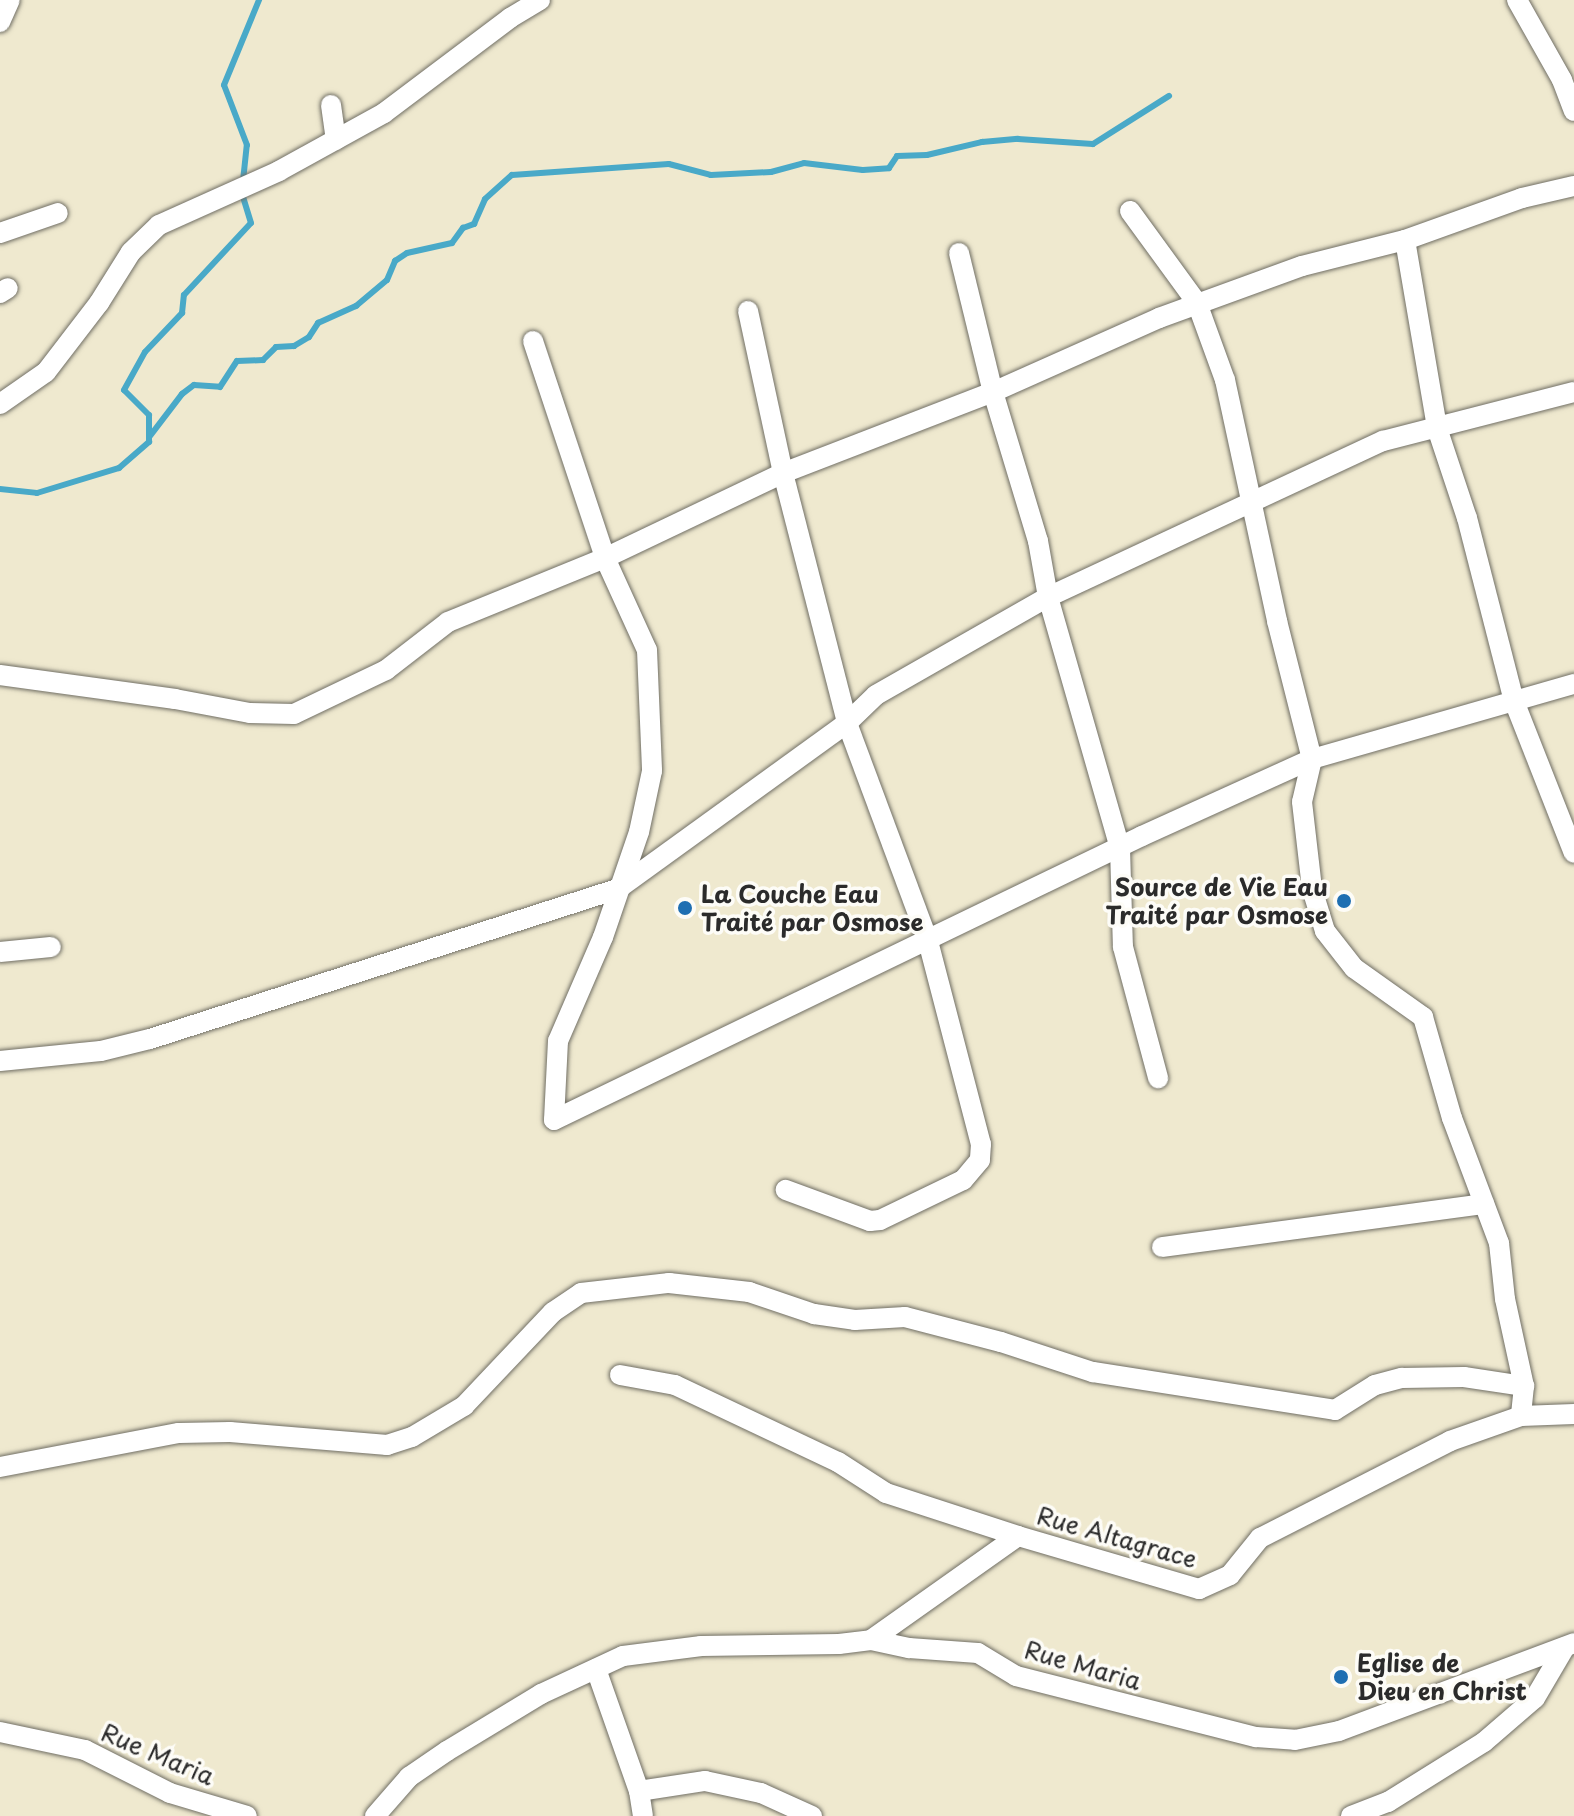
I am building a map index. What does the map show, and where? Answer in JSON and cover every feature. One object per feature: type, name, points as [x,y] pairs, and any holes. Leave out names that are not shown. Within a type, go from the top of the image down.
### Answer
[{"type":"street","points":[[0,22],[10,0]]},
{"type":"street","points":[[0,404],[46,372],[99,303],[131,252],[159,225],[336,140],[418,90],[510,18],[540,0]]},
{"type":"street","points":[[1517,0],[1562,80],[1574,111]]},
{"type":"street","points":[[331,105],[336,140]]},
{"type":"street","points":[[0,675],[175,699],[250,713],[294,714],[386,670],[448,622],[605,558],[783,473],[993,392],[1197,303],[1302,266],[1405,240],[1522,198],[1574,186]]},
{"type":"street","points":[[1130,211],[1197,303],[1225,380],[1312,759],[1302,802],[1312,889],[1325,931],[1354,968],[1423,1017],[1452,1118],[1499,1243],[1505,1299],[1524,1386],[1521,1416]]},
{"type":"street","points":[[0,233],[58,213]]},
{"type":"street","points":[[1405,240],[1437,428],[1467,518],[1514,701],[1574,853]]},
{"type":"street","points":[[959,253],[993,392],[1027,500],[1048,597],[1120,848],[1123,947],[1158,1078]]},
{"type":"street","points":[[748,311],[783,473],[847,723],[928,941],[981,1144],[980,1160],[963,1180],[880,1220],[870,1221],[786,1190]]},
{"type":"street","points":[[533,341],[605,558],[647,650],[652,771],[639,832],[603,937],[558,1041],[554,1120],[1312,759],[1574,684]]},
{"type":"street","points":[[0,1061],[101,1051],[150,1039],[619,888],[847,723],[876,695],[1048,597],[1252,499],[1383,441],[1574,392]]},
{"type":"street","points":[[0,952],[51,947]]},
{"type":"street","points":[[1162,1247],[1484,1204]]},
{"type":"street","points":[[0,1467],[179,1433],[230,1432],[387,1445],[412,1437],[464,1406],[553,1312],[581,1293],[669,1283],[749,1292],[828,1316],[855,1320],[905,1317],[1001,1342],[1093,1372],[1335,1410],[1375,1385],[1402,1378],[1464,1377],[1524,1386]]},
{"type":"street","points":[[620,1375],[675,1385],[838,1462],[886,1493],[1018,1536]]},
{"type":"street","name":"Rue Altagrace","points":[[871,1640],[1018,1536],[1199,1589],[1230,1575],[1260,1538],[1450,1441],[1521,1416],[1574,1414]]},
{"type":"street","name":"Rue Maria","points":[[379,1815],[409,1777],[447,1751],[541,1694],[623,1656],[701,1646],[839,1644],[871,1640],[909,1648],[978,1653],[1016,1676],[1272,1740],[1295,1740],[1339,1731],[1570,1645]]},
{"type":"street","points":[[1351,1816],[1392,1809],[1484,1742],[1535,1698],[1570,1645]]},
{"type":"street","points":[[596,1669],[639,1791],[643,1816]]},
{"type":"street","name":"Rue Maria","points":[[0,1732],[85,1750],[170,1793],[247,1816]]},
{"type":"street","points":[[639,1791],[705,1781],[761,1793],[812,1816]]},
{"type":"waterway","points":[[243,181],[247,145],[224,85],[259,0]]},
{"type":"waterway","points":[[150,436],[182,394],[194,385],[220,387],[237,361],[263,360],[276,347],[294,346],[309,337],[318,323],[356,306],[387,280],[395,261],[407,253],[452,243],[463,228],[474,224],[485,199],[512,175],[669,164],[711,175],[771,172],[804,163],[863,170],[889,168],[897,156],[927,155],[982,142],[1018,139],[1093,144],[1169,96]]},
{"type":"waterway","points":[[0,489],[37,493],[119,468],[149,442],[149,415],[124,390],[145,352],[182,313],[184,295],[251,223],[242,193]]},
{"type":"place","name":"Source de Vie Eau Traité par Osmose","points":[[1344,901]]},
{"type":"place","name":"La Couche Eau Traité par Osmose","points":[[685,908]]},
{"type":"place","name":"Eglise de Dieu en Christ","points":[[1341,1677]]}]
